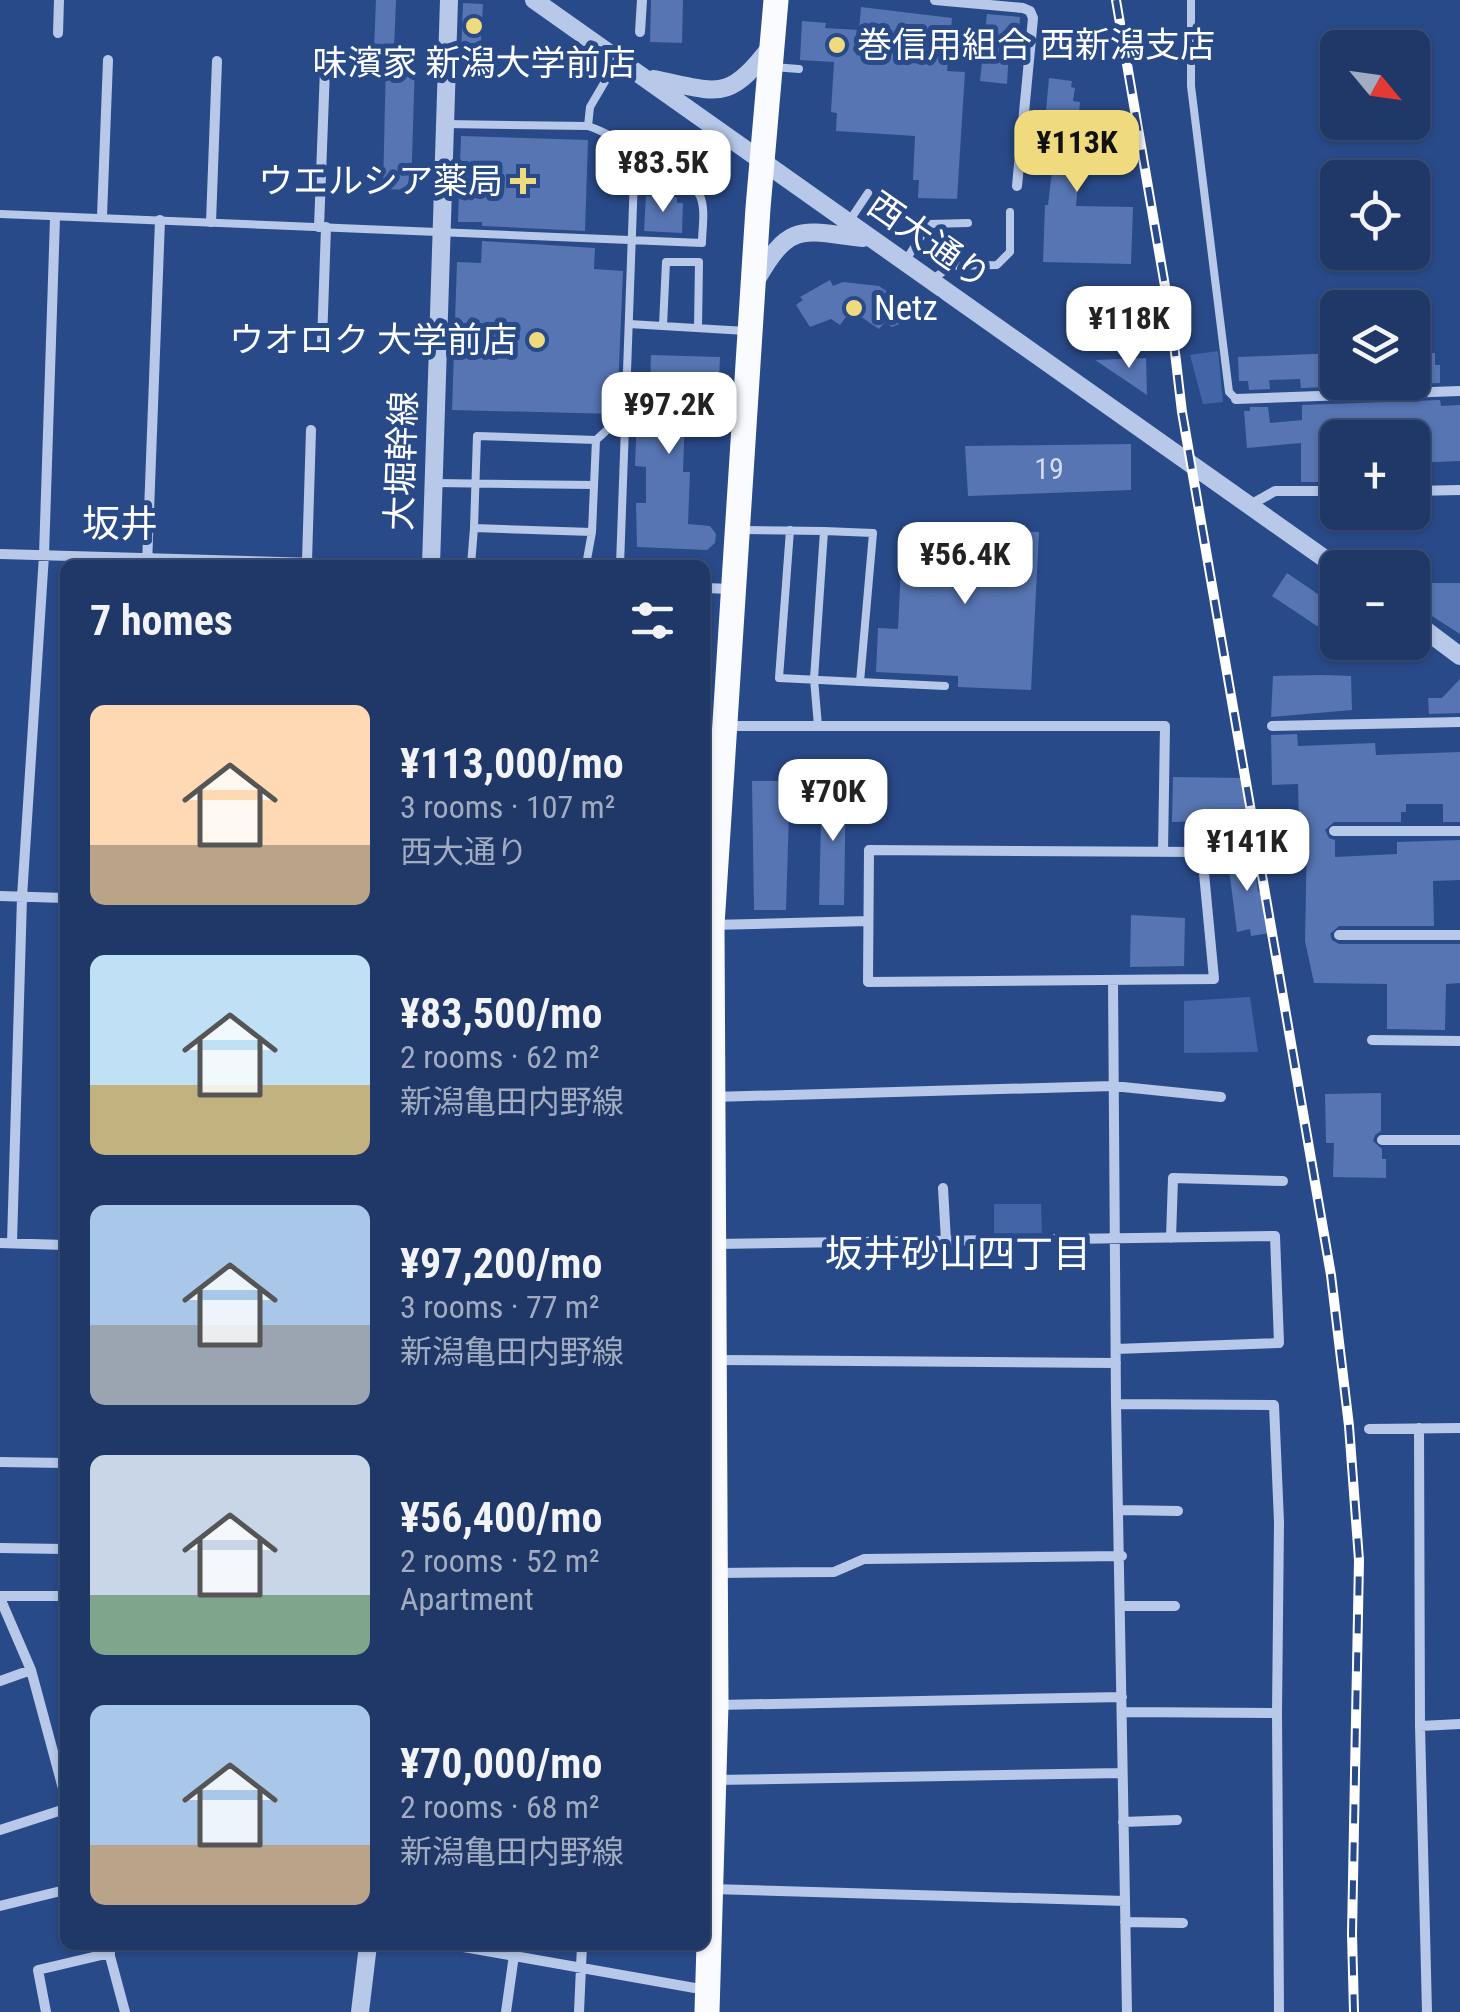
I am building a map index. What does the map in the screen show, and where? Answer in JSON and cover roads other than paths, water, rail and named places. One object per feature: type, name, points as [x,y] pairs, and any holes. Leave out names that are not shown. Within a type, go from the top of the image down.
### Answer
[{"type":"main road","points":[[710,901],[776,0]]},
{"type":"main road","points":[[710,1010],[710,1264]]},
{"type":"main road","points":[[710,1286],[715,1360],[716,1573],[710,1615],[716,1704],[710,1918]]},
{"type":"main road","points":[[707,2001],[709,1950]]},
{"type":"street","points":[[58,33],[59,0]]},
{"type":"street","name":"大堀幹線","points":[[431,560],[449,0]]},
{"type":"street","points":[[640,32],[642,0]]},
{"type":"street","points":[[935,0],[1030,11],[1033,18],[1018,186]]},
{"type":"street","name":"西大通り","points":[[541,2],[762,163],[1320,555]]},
{"type":"street","points":[[643,77],[717,90],[732,87],[772,56]]},
{"type":"street","points":[[102,216],[108,60]]},
{"type":"street","points":[[211,222],[217,62]]},
{"type":"street","points":[[322,342],[326,69]]},
{"type":"street","points":[[55,218],[44,555],[22,897],[6,1243],[60,1245]]},
{"type":"street","points":[[147,560],[160,220]]},
{"type":"street","points":[[754,285],[770,256],[792,235],[808,232],[868,238]]},
{"type":"street","points":[[1236,399],[1460,391]]},
{"type":"street","points":[[307,560],[311,430]]},
{"type":"street","points":[[1250,505],[1274,486],[1320,490]]},
{"type":"street","points":[[1430,490],[1460,490]]},
{"type":"street","points":[[0,554],[101,560]]},
{"type":"street","points":[[710,588],[732,589]]},
{"type":"street","points":[[1430,634],[1460,656]]},
{"type":"street","points":[[1272,726],[1460,722]]},
{"type":"street","points":[[725,726],[1165,726],[1163,852]]},
{"type":"street","points":[[1334,830],[1460,830]]},
{"type":"street","points":[[869,850],[1163,852],[1202,852],[1214,979],[868,982],[869,850]]},
{"type":"street","points":[[0,896],[60,898]]},
{"type":"street","points":[[710,924],[868,921]]},
{"type":"street","points":[[1338,936],[1460,934]]},
{"type":"street","points":[[1114,980],[1116,1404],[1122,1556],[1127,2012]]},
{"type":"street","points":[[1372,1040],[1460,1041]]},
{"type":"street","points":[[712,1097],[1113,1086],[1221,1097]]},
{"type":"street","points":[[1382,1140],[1460,1140]]},
{"type":"street","points":[[1170,1238],[1173,1178],[1283,1180]]},
{"type":"street","points":[[944,1188],[946,1241]]},
{"type":"street","points":[[713,1244],[1275,1236],[1278,1343],[1116,1349]]},
{"type":"street","points":[[715,1360],[1116,1363]]},
{"type":"street","points":[[1116,1404],[1274,1405],[1279,1522],[1279,2012]]},
{"type":"street","points":[[1419,1428],[1420,1726],[1427,2012]]},
{"type":"street","points":[[1369,1429],[1460,1428]]},
{"type":"street","points":[[0,1462],[60,1462]]},
{"type":"street","points":[[1120,1510],[1178,1511]]},
{"type":"street","points":[[0,1548],[60,1549]]},
{"type":"street","points":[[716,1573],[834,1572],[864,1558],[1122,1556]]},
{"type":"street","points":[[60,1596],[0,1597],[32,1670],[60,1777]]},
{"type":"street","points":[[1122,1606],[1175,1606]]},
{"type":"street","points":[[0,1681],[32,1670]]},
{"type":"street","points":[[716,1704],[1122,1697]]},
{"type":"street","points":[[1122,1712],[1277,1714]]},
{"type":"street","points":[[1420,1726],[1460,1724]]},
{"type":"street","points":[[716,1780],[1122,1774]]},
{"type":"street","points":[[0,1830],[60,1811]]},
{"type":"street","points":[[1123,1822],[1177,1820]]},
{"type":"street","points":[[711,1890],[1125,1900]]},
{"type":"street","points":[[0,1906],[60,1891]]},
{"type":"street","points":[[1126,1922],[1183,1923]]},
{"type":"street","points":[[46,2012],[38,1970],[105,1950]]},
{"type":"street","points":[[108,1950],[125,2012]]},
{"type":"street","points":[[360,2012],[367,1950]]},
{"type":"street","points":[[495,1950],[582,1967],[707,2001]]},
{"type":"street","points":[[579,2012],[582,1950]]},
{"type":"street","points":[[506,2012],[514,1955]]},
{"type":"lane","points":[[1191,0],[1191,86],[1230,392],[1236,399]]},
{"type":"lane","points":[[772,56],[799,68]]},
{"type":"lane","points":[[588,126],[590,107],[618,60]]},
{"type":"lane","points":[[0,214],[702,243],[700,197],[694,188],[610,134],[588,126],[444,124]]},
{"type":"lane","points":[[620,560],[635,150]]},
{"type":"lane","points":[[848,224],[868,194]]},
{"type":"lane","points":[[932,281],[950,266],[996,264],[1010,252],[1010,212]]},
{"type":"lane","points":[[904,262],[929,224],[968,223]]},
{"type":"lane","points":[[684,262],[685,242]]},
{"type":"lane","points":[[664,326],[666,262],[699,262],[698,328]]},
{"type":"lane","points":[[630,324],[750,332]]},
{"type":"lane","points":[[471,560],[477,436],[596,440],[617,421],[625,420]]},
{"type":"lane","points":[[587,560],[596,440]]},
{"type":"lane","points":[[434,484],[594,485]]},
{"type":"lane","points":[[474,528],[592,532]]},
{"type":"lane","points":[[736,530],[873,533],[860,682]]},
{"type":"lane","points":[[790,530],[779,678],[945,686]]},
{"type":"lane","points":[[818,726],[814,679],[824,531]]},
{"type":"railway","points":[[1116,0],[1172,327],[1182,412],[1331,1275],[1349,1426],[1359,1560],[1354,2012]]},
{"type":"place","name":"味濱家 新潟大学前店","points":[[474,26]]},
{"type":"place","name":"巻信用組合 西新潟支店","points":[[837,45]]},
{"type":"place","name":"ウエルシア薬局","points":[[523,181]]},
{"type":"place","name":"Netz","points":[[854,308]]},
{"type":"place","name":"ウオロク 大学前店","points":[[537,340]]},
{"type":"district","name":"坂井","points":[[120,524]]},
{"type":"district","name":"坂井砂山四丁目","points":[[958,1254]]}]
